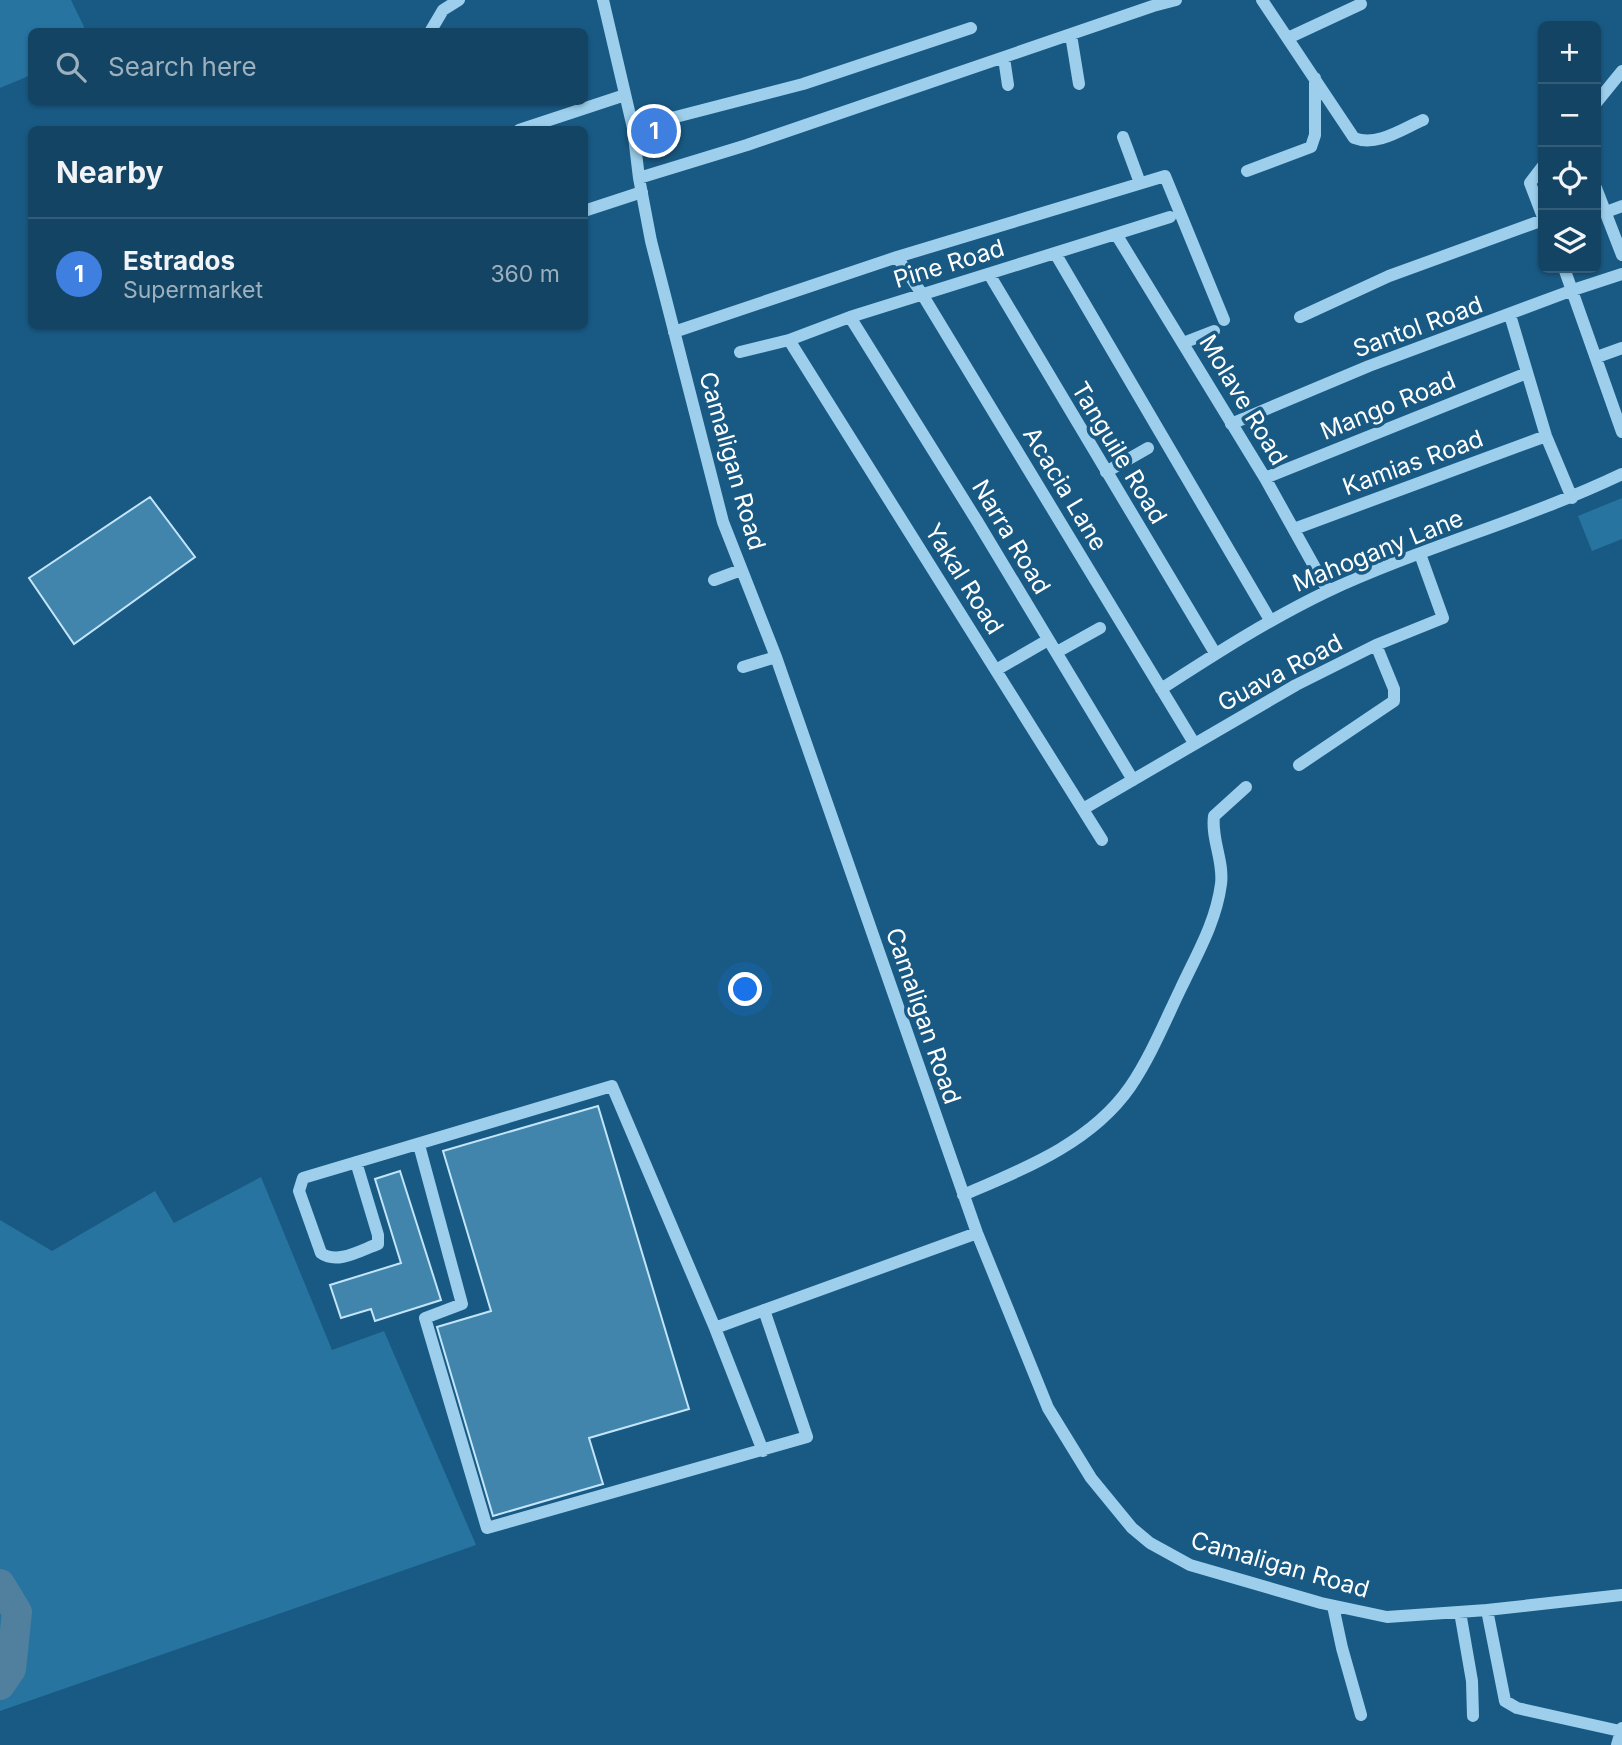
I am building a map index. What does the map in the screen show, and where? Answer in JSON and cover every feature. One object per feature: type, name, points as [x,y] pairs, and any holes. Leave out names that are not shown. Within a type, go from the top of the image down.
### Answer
[{"type":"street","points":[[432,28],[443,10],[459,0]]},
{"type":"street","name":"Camaligan Road","points":[[603,0],[633,128],[639,178],[674,332],[723,523],[775,657],[977,1233],[1048,1408],[1091,1478],[1125,1521],[1150,1543],[1190,1565],[1333,1606],[1387,1617],[1487,1610],[1622,1595]]},
{"type":"street","points":[[639,178],[1004,58],[1152,3],[1176,0]]},
{"type":"street","points":[[1262,0],[1354,138],[1363,142],[1380,139],[1423,120]]},
{"type":"street","points":[[1288,37],[1361,4]]},
{"type":"street","points":[[633,128],[803,84],[971,28]]},
{"type":"street","points":[[1071,35],[1079,84]]},
{"type":"street","points":[[1004,58],[1008,85]]},
{"type":"street","points":[[1601,98],[1621,77]]},
{"type":"street","points":[[1247,171],[1311,147],[1315,135],[1315,78]]},
{"type":"street","points":[[531,126],[625,94]]},
{"type":"street","points":[[1123,137],[1140,183]]},
{"type":"street","points":[[1538,173],[1530,183],[1538,205]]},
{"type":"street","points":[[674,332],[897,257],[1165,176],[1224,320]]},
{"type":"street","points":[[588,210],[642,192]]},
{"type":"street","points":[[1601,200],[1622,255]]},
{"type":"street","points":[[1606,212],[1622,205]]},
{"type":"street","name":"Pine Road","points":[[740,352],[789,340],[850,317],[1170,217]]},
{"type":"street","points":[[1300,317],[1389,276],[1538,221]]},
{"type":"street","name":"Molave Road","points":[[1116,234],[1265,478],[1328,591]]},
{"type":"street","points":[[1055,253],[1270,620]]},
{"type":"street","name":"Acacia Lane","points":[[897,257],[1194,743]]},
{"type":"street","points":[[1566,273],[1622,432]]},
{"type":"street","name":"Tanguile Road","points":[[989,274],[1215,653]]},
{"type":"street","name":"Santol Road","points":[[1231,424],[1369,366],[1622,274]]},
{"type":"street","points":[[1510,315],[1546,436],[1572,498]]},
{"type":"street","name":"Narra Road","points":[[850,317],[1133,780]]},
{"type":"street","points":[[1183,342],[1214,331]]},
{"type":"street","name":"Yakal Road","points":[[789,340],[1102,840]]},
{"type":"street","points":[[1597,357],[1622,348]]},
{"type":"street","name":"Mango Road","points":[[1265,478],[1527,373]]},
{"type":"street","name":"Kamias Road","points":[[1294,529],[1546,436]]},
{"type":"street","points":[[1106,472],[1148,448]]},
{"type":"street","name":"Mahogany Lane","points":[[1161,689],[1270,620],[1328,591],[1572,498],[1622,474]]},
{"type":"street","name":"Guava Road","points":[[1083,810],[1296,685],[1376,645],[1443,618],[1420,554]]},
{"type":"street","points":[[714,580],[741,570]]},
{"type":"street","points":[[1057,652],[1100,628]]},
{"type":"street","points":[[996,670],[1048,640]]},
{"type":"street","points":[[1299,765],[1394,701],[1394,689],[1376,645]]},
{"type":"street","points":[[743,667],[775,657]]},
{"type":"street","points":[[963,1195],[1017,1172],[1079,1137],[1105,1117],[1130,1088],[1149,1057],[1212,924],[1221,885],[1222,865],[1213,826],[1214,816],[1246,787]]},
{"type":"street","points":[[356,1162],[378,1235],[378,1244],[337,1259],[328,1258],[321,1253],[299,1191],[303,1178],[356,1162],[419,1145],[612,1086],[715,1328],[763,1451]]},
{"type":"street","points":[[419,1145],[462,1304],[425,1318],[487,1528],[807,1437],[764,1310]]},
{"type":"street","points":[[715,1328],[977,1233]]},
{"type":"street","points":[[1333,1606],[1361,1715]]},
{"type":"street","points":[[1487,1610],[1505,1701],[1517,1708],[1621,1730],[1617,1745]]},
{"type":"street","points":[[1460,1612],[1472,1681],[1473,1716]]},
{"type":"shaded area","points":[[0,0],[71,0],[85,28],[28,28],[28,76],[0,88]]},
{"type":"shaded area","points":[[1622,498],[1622,539],[1592,551],[1578,516]]},
{"type":"shaded area","points":[[261,1177],[332,1350],[384,1331],[476,1545],[0,1711],[0,1220],[52,1251],[155,1191],[174,1223]]},
{"type":"building","points":[[150,497],[195,557],[74,644],[29,578]]},
{"type":"building","points":[[598,1106],[689,1409],[589,1438],[603,1484],[493,1516],[437,1327],[491,1311],[443,1151]]},
{"type":"building","points":[[400,1171],[441,1300],[375,1321],[371,1309],[341,1318],[330,1285],[401,1263],[375,1179]]},
{"type":"waterway","points":[[0,1584],[17,1612],[11,1669],[0,1685]]},
{"type":"place","name":"Estrados","points":[[654,131]]}]
